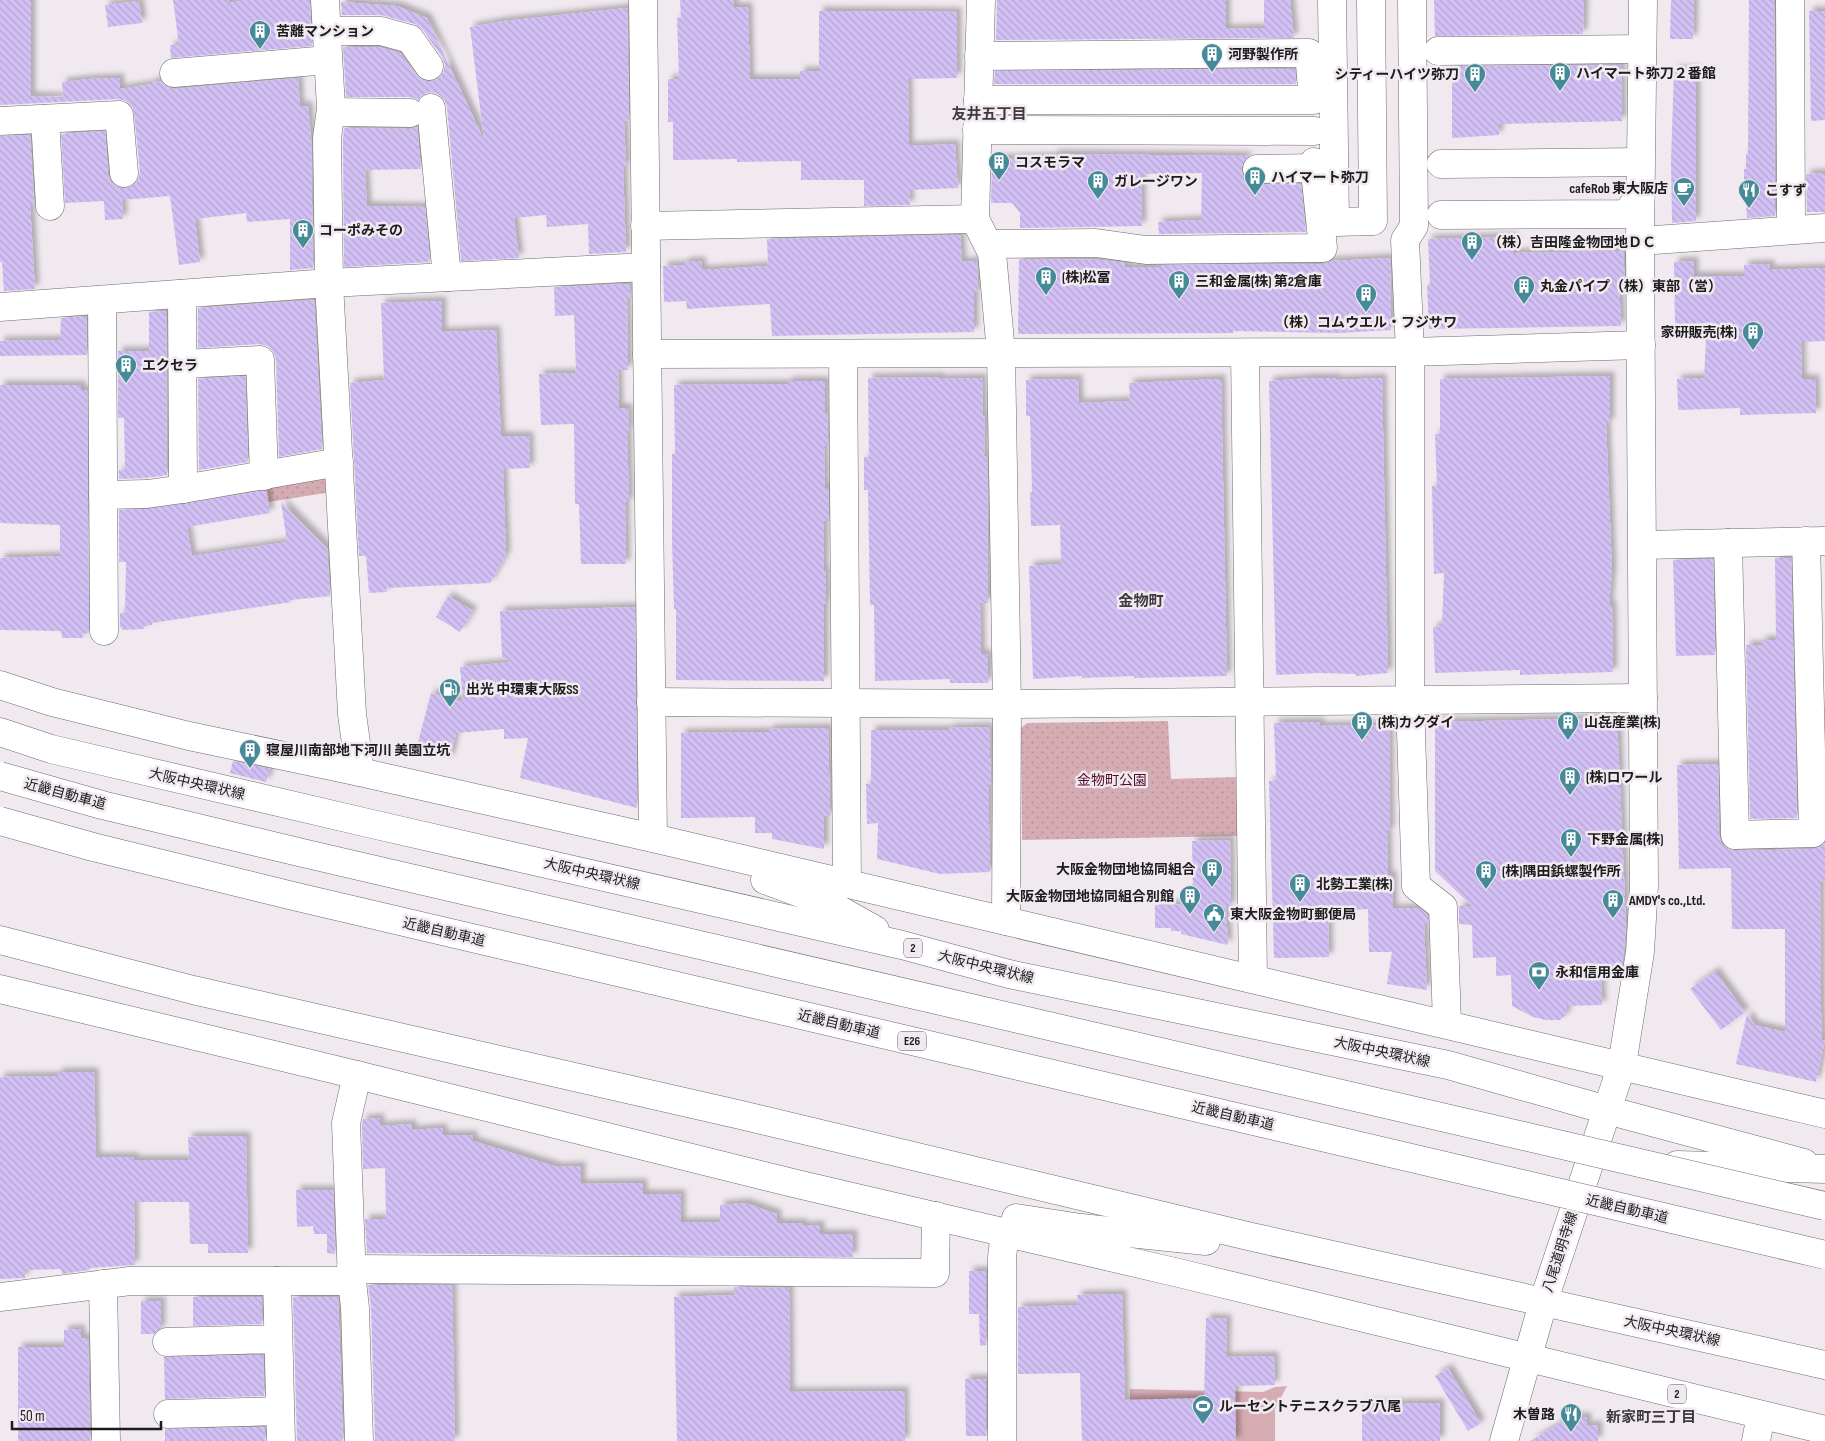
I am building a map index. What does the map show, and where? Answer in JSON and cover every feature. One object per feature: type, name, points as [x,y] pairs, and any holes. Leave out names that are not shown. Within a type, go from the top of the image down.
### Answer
[{"type":"main road","points":[[325,0],[330,112],[327,138],[329,283],[352,714],[360,772]]},
{"type":"main road","points":[[643,0],[653,838]]},
{"type":"main road","points":[[981,0],[975,218],[992,253],[1000,353],[1007,704],[1006,921]]},
{"type":"main road","points":[[1332,0],[1335,222],[1373,221],[1405,240]]},
{"type":"main road","points":[[1371,0],[1373,221]]},
{"type":"main road","points":[[1412,0],[1414,226],[1405,240],[1410,352],[1410,701],[1416,886],[1443,907],[1447,1024]]},
{"type":"main road","name":"八尾道明寺線","points":[[1504,1441],[1542,1303],[1622,1065],[1640,952],[1644,885],[1640,241],[1643,0]]},
{"type":"main road","points":[[1790,0],[1791,230]]},
{"type":"main road","points":[[327,31],[381,31],[410,40],[429,66]]},
{"type":"main road","points":[[1438,51],[1642,49]]},
{"type":"main road","points":[[978,100],[1313,100],[1309,53],[979,56]]},
{"type":"main road","points":[[174,73],[328,60]]},
{"type":"main road","points":[[330,112],[421,110],[447,277]]},
{"type":"main road","points":[[0,122],[119,115],[124,173]]},
{"type":"main road","points":[[45,119],[50,206]]},
{"type":"main road","points":[[977,130],[1314,131]]},
{"type":"main road","points":[[1441,164],[1640,162]]},
{"type":"main road","points":[[988,244],[1096,243],[1146,250],[1322,248],[1314,165],[1257,169]]},
{"type":"main road","points":[[1441,214],[1626,214],[1641,195]]},
{"type":"main road","points":[[645,226],[975,218]]},
{"type":"main road","points":[[1640,241],[1825,228]]},
{"type":"main road","points":[[0,307],[329,283],[646,267]]},
{"type":"main road","points":[[182,294],[183,489]]},
{"type":"main road","points":[[102,300],[104,631]]},
{"type":"main road","points":[[647,354],[1410,352],[1641,345]]},
{"type":"main road","points":[[1245,353],[1253,979]]},
{"type":"main road","points":[[843,354],[848,884]]},
{"type":"main road","points":[[183,364],[260,360],[264,476]]},
{"type":"main road","points":[[103,495],[147,494],[183,489],[339,462]]},
{"type":"main road","points":[[1643,545],[1728,543],[1816,541],[1813,833],[1735,835],[1728,543]]},
{"type":"main road","points":[[0,685],[52,702],[189,736],[360,772],[653,838],[1825,1114]]},
{"type":"main road","points":[[0,697],[52,702]]},
{"type":"main road","points":[[651,702],[1007,704],[1643,698]]},
{"type":"main road","name":"大阪中央環状線","points":[[0,732],[51,749],[80,756],[902,945],[1009,974],[1448,1065],[1825,1169]]},
{"type":"main road","name":"近畿自動車道","points":[[0,776],[102,804],[307,854],[1825,1206]]},
{"type":"main road","name":"近畿自動車道","points":[[0,821],[94,847],[293,896],[1825,1255]]},
{"type":"main road","points":[[653,838],[827,903],[902,945]]},
{"type":"main road","name":"大阪中央環状線","points":[[0,940],[202,992],[741,1115],[1325,1254],[1825,1365]]},
{"type":"main road","name":"2","points":[[0,989],[797,1184],[1193,1276],[1825,1430]]},
{"type":"main road","points":[[357,1075],[346,1124],[359,1441]]},
{"type":"main road","points":[[1646,1164],[1825,1169]]},
{"type":"main road","points":[[797,1184],[1081,1228],[1325,1254]]},
{"type":"main road","points":[[0,1296],[130,1281],[277,1281],[352,1275],[935,1273],[936,1216]]},
{"type":"main road","points":[[1675,1220],[1825,1266]]},
{"type":"main road","points":[[1002,1441],[1002,1257],[1005,1232]]},
{"type":"main road","points":[[277,1281],[281,1441]]},
{"type":"main road","points":[[103,1284],[106,1441]]},
{"type":"main road","points":[[167,1342],[278,1339]]},
{"type":"main road","points":[[168,1414],[280,1411]]},
{"type":"main road","points":[[1756,1441],[1761,1415]]},
{"type":"green space","points":[[323,472],[331,492],[269,502],[266,481]]},
{"type":"green space","name":"金物町公園","points":[[1168,721],[1171,779],[1237,777],[1239,836],[1022,840],[1021,728],[1027,723]]},
{"type":"green space","name":"ルーセントテニスクラブ八尾","points":[[1287,1386],[1275,1409],[1275,1441],[1131,1441],[1130,1389],[1263,1392],[1275,1387]]},
{"type":"building","points":[[0,0],[31,0],[31,96],[63,97],[62,82],[89,79],[120,78],[120,89],[161,81],[167,87],[175,89],[298,78],[300,106],[308,106],[311,137],[313,268],[290,270],[290,219],[247,222],[246,213],[195,219],[200,262],[179,265],[170,196],[122,200],[123,219],[105,220],[104,201],[65,203],[61,134],[105,131],[108,174],[111,182],[117,187],[126,188],[133,186],[138,180],[140,172],[134,113],[132,107],[126,101],[118,99],[0,105]]},
{"type":"building","points":[[173,0],[229,0],[229,3],[247,0],[310,0],[312,46],[171,58],[170,45],[179,45]]},
{"type":"building","points":[[680,0],[733,0],[734,7],[748,7],[750,79],[800,79],[800,71],[819,71],[819,11],[957,12],[957,78],[908,79],[909,146],[955,144],[958,188],[909,190],[910,205],[864,206],[864,180],[801,180],[801,161],[673,160],[673,122],[668,122],[668,79],[679,79],[677,18],[681,18]]},
{"type":"building","points":[[997,0],[1226,0],[1226,29],[1264,28],[1264,0],[1290,0],[1294,38],[996,40]]},
{"type":"building","points":[[1434,0],[1584,0],[1583,34],[1435,36]]},
{"type":"building","points":[[1671,0],[1694,0],[1693,39],[1670,39]]},
{"type":"building","points":[[1749,0],[1774,0],[1775,216],[1747,218],[1744,169],[1746,169],[1746,154],[1748,154]]},
{"type":"building","points":[[139,1],[142,23],[108,27],[105,5]]},
{"type":"building","points":[[341,2],[397,6],[427,18],[484,140],[470,27],[504,21],[627,8],[629,120],[624,121],[626,166],[623,166],[626,252],[589,254],[588,224],[547,227],[546,215],[514,218],[519,258],[461,261],[447,107],[444,99],[438,94],[430,92],[422,95],[418,100],[410,97],[346,97],[343,47],[379,47],[400,53],[417,75],[423,80],[430,82],[438,79],[443,73],[445,65],[442,57],[423,30],[415,24],[381,15],[342,15]]},
{"type":"building","points":[[1809,11],[1825,11],[1825,120],[1811,121]]},
{"type":"building","name":"ハイマート弥刀２番館","points":[[1621,65],[1622,121],[1499,124],[1499,135],[1452,138],[1452,66]]},
{"type":"building","points":[[1295,69],[1296,84],[994,84],[995,71]]},
{"type":"building","points":[[1674,70],[1696,70],[1696,221],[1672,223],[1671,162]]},
{"type":"building","points":[[417,127],[421,169],[365,170],[367,206],[425,207],[430,262],[344,267],[344,128],[410,129]]},
{"type":"building","points":[[30,135],[34,204],[30,204],[35,289],[4,291],[2,262],[0,262],[0,136]]},
{"type":"building","points":[[1054,154],[1249,156],[1243,162],[1241,170],[1244,177],[1250,183],[1256,185],[1301,184],[1306,232],[1159,234],[1158,222],[1201,220],[1202,173],[1141,174],[1142,226],[1020,228],[1020,213],[1012,203],[991,203],[992,159],[1054,157]]},
{"type":"building","points":[[1825,173],[1825,212],[1807,212],[1806,174]]},
{"type":"building","points":[[960,235],[962,262],[977,261],[978,292],[974,292],[974,332],[772,336],[770,304],[687,309],[686,301],[664,302],[663,266],[684,265],[684,262],[701,261],[702,270],[768,266],[767,239]]},
{"type":"building","points":[[1513,237],[1514,253],[1623,251],[1625,282],[1619,282],[1621,326],[1429,329],[1427,285],[1430,284],[1428,239]]},
{"type":"building","points":[[1390,258],[1391,330],[1340,333],[1233,331],[1233,333],[1018,334],[1019,259],[1102,260],[1125,263],[1125,267],[1161,267],[1161,265],[1323,264],[1332,261]]},
{"type":"building","points":[[1694,261],[1694,276],[1744,276],[1744,265],[1770,264],[1770,270],[1825,268],[1825,341],[1801,342],[1802,379],[1815,379],[1816,413],[1740,415],[1740,408],[1678,410],[1677,379],[1704,378],[1707,323],[1675,326],[1674,262]]},
{"type":"building","points":[[629,284],[630,298],[627,298],[628,370],[618,370],[619,408],[628,408],[629,431],[627,431],[629,502],[625,502],[626,564],[581,564],[579,504],[575,504],[574,424],[541,425],[539,374],[576,373],[574,315],[555,316],[554,287]]},
{"type":"building","points":[[314,300],[322,449],[279,457],[276,359],[273,352],[268,346],[259,344],[198,348],[198,308]]},
{"type":"building","points":[[442,301],[442,332],[496,330],[501,436],[529,436],[530,468],[503,469],[506,555],[490,583],[386,588],[387,592],[369,593],[366,556],[359,556],[350,383],[384,380],[381,303]]},
{"type":"building","points":[[166,311],[167,475],[119,479],[119,470],[125,470],[124,418],[118,418],[118,351],[149,351],[149,312]]},
{"type":"building","points":[[86,316],[87,355],[0,356],[0,341],[60,340],[61,318]]},
{"type":"building","points":[[245,376],[248,462],[199,470],[198,379]]},
{"type":"building","points":[[1610,376],[1610,423],[1606,423],[1612,571],[1609,605],[1612,605],[1613,672],[1520,675],[1520,670],[1435,673],[1433,627],[1442,626],[1444,573],[1434,574],[1432,486],[1437,486],[1435,434],[1440,434],[1440,379]]},
{"type":"building","points":[[940,377],[940,379],[982,378],[983,416],[985,416],[984,456],[987,456],[988,603],[980,603],[981,654],[988,654],[988,683],[950,683],[950,679],[875,681],[874,605],[870,605],[868,490],[864,490],[864,457],[869,457],[868,378]]},
{"type":"building","points":[[1336,378],[1336,380],[1382,378],[1388,673],[1356,676],[1356,674],[1318,673],[1276,675],[1269,381]]},
{"type":"building","points":[[1078,379],[1079,403],[1130,401],[1129,383],[1221,379],[1227,676],[1082,678],[1082,676],[1033,679],[1029,566],[1061,564],[1060,525],[1031,526],[1030,416],[1026,416],[1026,380]]},
{"type":"building","points":[[788,381],[825,381],[828,446],[824,446],[825,488],[828,488],[829,521],[824,521],[826,604],[824,604],[824,681],[676,680],[676,609],[674,609],[672,541],[672,454],[675,454],[674,385],[788,384]]},
{"type":"building","points":[[0,385],[81,385],[81,390],[87,390],[89,633],[82,633],[83,638],[62,638],[61,631],[0,630],[0,558],[60,556],[60,525],[0,523]]},
{"type":"building","points":[[266,491],[270,513],[187,527],[192,556],[287,542],[281,502],[327,548],[330,596],[290,600],[291,602],[152,623],[152,625],[144,626],[144,629],[122,630],[122,627],[120,628],[120,613],[125,613],[126,562],[119,562],[119,510],[149,509]]},
{"type":"building","points":[[1775,558],[1791,558],[1797,818],[1750,819],[1746,645],[1762,645],[1762,640],[1776,640]]},
{"type":"building","points":[[1713,559],[1715,655],[1676,656],[1673,560]]},
{"type":"building","points":[[448,596],[473,611],[460,632],[436,617]]},
{"type":"building","points":[[635,607],[637,808],[520,778],[528,738],[504,739],[504,729],[456,733],[450,759],[416,750],[431,693],[463,702],[460,667],[511,662],[502,657],[500,611]]},
{"type":"building","points":[[1617,718],[1626,922],[1620,979],[1601,980],[1602,1005],[1567,1006],[1566,1015],[1560,1020],[1546,1020],[1533,1017],[1512,1006],[1511,975],[1496,976],[1496,957],[1473,958],[1472,925],[1459,924],[1459,906],[1472,906],[1435,871],[1435,722]]},
{"type":"building","points":[[1320,722],[1320,726],[1389,725],[1390,831],[1387,831],[1388,875],[1392,875],[1393,909],[1419,908],[1428,915],[1428,925],[1424,925],[1427,990],[1387,984],[1392,952],[1369,952],[1368,909],[1328,911],[1329,957],[1274,958],[1269,781],[1276,781],[1274,723]]},
{"type":"building","points":[[989,727],[991,785],[989,785],[990,872],[940,874],[877,859],[878,823],[867,824],[866,784],[871,784],[871,730],[949,730],[949,728]]},
{"type":"building","points":[[828,728],[830,816],[824,816],[824,849],[772,839],[772,833],[755,833],[755,817],[681,818],[681,733],[769,732],[769,729]]},
{"type":"building","name":"寝屋川南部地下河川 美園立坑","points":[[233,761],[270,769],[266,782],[230,773]]},
{"type":"building","points":[[1718,764],[1719,835],[1721,843],[1727,848],[1735,851],[1813,849],[1821,847],[1825,842],[1825,882],[1820,882],[1821,1012],[1822,1040],[1825,1040],[1816,1082],[1736,1064],[1747,1014],[1755,1025],[1785,1032],[1785,929],[1732,929],[1731,868],[1679,869],[1677,765]]},
{"type":"building","points":[[1230,840],[1231,906],[1226,906],[1228,945],[1181,934],[1181,931],[1171,931],[1171,928],[1155,928],[1155,905],[1193,904],[1192,841]]},
{"type":"building","points":[[1715,971],[1745,1012],[1721,1030],[1690,989]]},
{"type":"building","points":[[58,1072],[94,1072],[96,1157],[134,1157],[134,1160],[189,1160],[188,1137],[246,1136],[248,1253],[208,1253],[208,1244],[190,1244],[189,1202],[134,1202],[135,1265],[89,1268],[89,1270],[62,1274],[61,1269],[25,1270],[25,1278],[0,1279],[0,1077],[58,1076]]},
{"type":"building","points":[[380,1118],[380,1126],[412,1124],[412,1130],[443,1128],[443,1135],[473,1135],[473,1141],[558,1167],[581,1166],[581,1184],[643,1183],[643,1194],[681,1194],[681,1222],[720,1222],[720,1205],[745,1203],[777,1214],[777,1223],[803,1223],[803,1226],[820,1225],[820,1234],[853,1234],[853,1257],[367,1253],[365,1219],[386,1219],[385,1168],[363,1169],[362,1124],[363,1119]]},
{"type":"building","points":[[296,1190],[333,1190],[335,1254],[327,1253],[327,1234],[314,1234],[313,1226],[297,1227]]},
{"type":"building","points":[[969,1271],[986,1271],[986,1345],[980,1346],[979,1314],[969,1314]]},
{"type":"building","points":[[368,1285],[452,1285],[455,1441],[375,1441],[371,1307]]},
{"type":"building","points":[[734,1287],[789,1288],[790,1392],[904,1391],[905,1441],[677,1441],[674,1297],[735,1295]]},
{"type":"building","points":[[1122,1294],[1125,1400],[1204,1398],[1206,1318],[1227,1319],[1226,1357],[1274,1356],[1275,1385],[1235,1386],[1236,1441],[1082,1441],[1080,1373],[1018,1374],[1018,1307],[1078,1305],[1077,1295]]},
{"type":"building","points":[[193,1297],[262,1297],[262,1324],[193,1326]]},
{"type":"building","points":[[293,1297],[338,1297],[343,1441],[297,1441]]},
{"type":"building","points":[[141,1301],[161,1301],[161,1328],[154,1334],[141,1334]]},
{"type":"building","points":[[81,1329],[81,1338],[88,1338],[90,1441],[18,1441],[18,1347],[64,1347],[64,1330]]},
{"type":"building","points":[[263,1355],[264,1396],[165,1399],[164,1357]]},
{"type":"building","points":[[1448,1368],[1481,1423],[1468,1431],[1435,1376]]},
{"type":"building","points":[[965,1379],[986,1379],[986,1436],[966,1436]]},
{"type":"building","points":[[1440,1403],[1440,1441],[1362,1441],[1362,1404]]},
{"type":"building","name":"木曽路","points":[[1571,1417],[1587,1417],[1587,1426],[1598,1425],[1598,1441],[1530,1441]]},
{"type":"building","points":[[265,1427],[265,1441],[165,1441],[165,1429]]},
{"type":"place","name":"苦離マンション","points":[[260,50]]},
{"type":"place","name":"河野製作所","points":[[1212,73]]},
{"type":"place","name":"ハイマート弥刀２番館","points":[[1560,92]]},
{"type":"place","name":"シティーハイツ弥刀","points":[[1475,93]]},
{"type":"place","name":"コスモラマ","points":[[999,181]]},
{"type":"place","name":"ハイマート弥刀","points":[[1255,196]]},
{"type":"place","name":"ガレージワン","points":[[1098,200]]},
{"type":"place","name":"cafeRob 東大阪店","points":[[1684,207]]},
{"type":"place","name":"こすず","points":[[1749,209]]},
{"type":"place","name":"コーポみその","points":[[303,249]]},
{"type":"place","name":"（株）吉田隆金物団地ＤＣ","points":[[1472,261]]},
{"type":"place","name":"(株)松冨","points":[[1046,296]]},
{"type":"place","name":"三和金属(株) 第2倉庫","points":[[1179,300]]},
{"type":"place","name":"丸金パイプ（株）東部（営）","points":[[1524,305]]},
{"type":"place","name":"（株）コムウエル・フジサワ","points":[[1366,313]]},
{"type":"place","name":"家研販売(株)","points":[[1753,351]]},
{"type":"place","name":"エクセラ","points":[[126,384]]},
{"type":"place","name":"出光 中環東大阪SS","points":[[450,708]]},
{"type":"place","name":"(株)カクダイ","points":[[1362,741]]},
{"type":"place","name":"山㐂産業(株)","points":[[1568,741]]},
{"type":"place","name":"寝屋川南部地下河川 美園立坑","points":[[250,769]]},
{"type":"place","name":"(株)ロワール","points":[[1570,796]]},
{"type":"place","name":"下野金属(株)","points":[[1571,858]]},
{"type":"place","name":"大阪金物団地協同組合","points":[[1212,888]]},
{"type":"place","name":"(株)隅田鋲螺製作所","points":[[1486,890]]},
{"type":"place","name":"北勢工業(株)","points":[[1300,903]]},
{"type":"place","name":"大阪金物団地協同組合別館","points":[[1190,915]]},
{"type":"place","name":"AMDY's co.,Ltd.","points":[[1613,919]]},
{"type":"place","name":"東大阪金物町郵便局","points":[[1214,933]]},
{"type":"place","name":"永和信用金庫","points":[[1539,991]]},
{"type":"place","name":"ルーセントテニスクラブ八尾","points":[[1203,1425]]},
{"type":"place","name":"木曽路","points":[[1571,1433]]},
{"type":"district","name":"友井五丁目","points":[[989,114]]},
{"type":"district","name":"金物町","points":[[1141,601]]},
{"type":"district","name":"新家町三丁目","points":[[1651,1417]]}]
